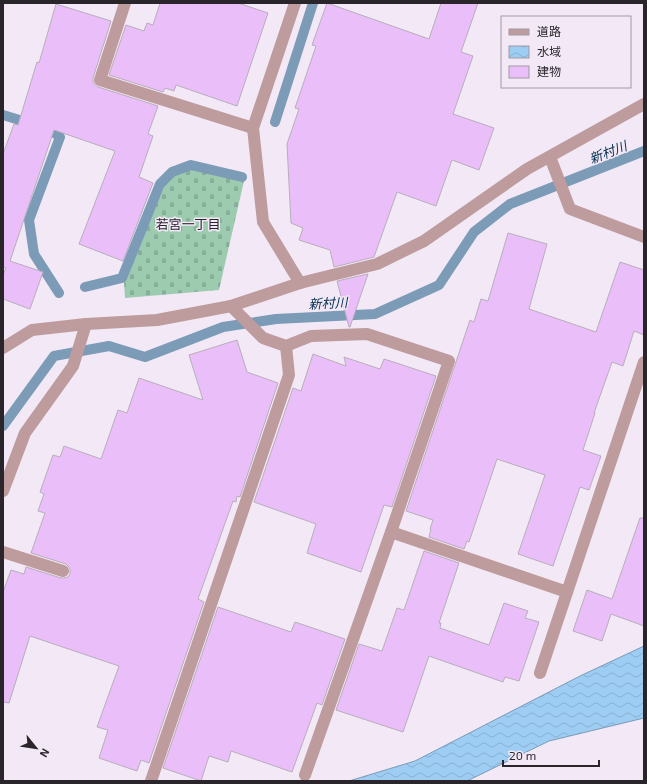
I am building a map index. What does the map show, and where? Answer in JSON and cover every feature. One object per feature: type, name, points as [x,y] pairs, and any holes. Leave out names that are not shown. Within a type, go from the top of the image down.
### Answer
[{"type":"street","points":[[125,3],[100,80],[253,128]]},
{"type":"street","points":[[295,3],[253,128],[263,222],[300,283]]},
{"type":"street","points":[[3,348],[32,330],[86,324],[157,320],[231,306],[300,283],[377,264],[424,240],[527,169],[644,104]]},
{"type":"street","points":[[550,156],[570,209],[644,237]]},
{"type":"street","points":[[231,306],[263,338],[286,346],[311,336],[368,334],[449,361],[391,532],[304,775]]},
{"type":"street","points":[[3,490],[25,433],[73,366],[86,324]]},
{"type":"street","points":[[151,781],[289,375],[286,346]]},
{"type":"street","points":[[540,673],[644,362]]},
{"type":"street","points":[[391,532],[567,592]]},
{"type":"street","points":[[3,552],[63,571]]},
{"type":"green space","points":[[190,166],[244,181],[219,290],[125,298],[124,282],[168,178]]},
{"type":"water","points":[[644,646],[644,718],[549,741],[467,781],[349,781],[415,761],[580,676]]},
{"type":"building","points":[[160,3],[238,3],[268,13],[237,106],[176,85],[174,91],[165,88],[163,92],[109,75],[126,25],[144,31],[147,23],[153,25]]},
{"type":"building","points":[[327,3],[429,39],[441,3],[478,3],[461,52],[473,56],[453,114],[494,128],[479,170],[452,160],[436,206],[397,192],[374,257],[334,267],[330,250],[299,240],[303,228],[291,223],[287,144],[299,109],[295,108],[316,46],[312,45]]},
{"type":"building","points":[[56,4],[111,21],[93,78],[95,85],[158,106],[148,134],[153,136],[139,177],[153,183],[123,261],[79,244],[115,151],[54,130],[10,261],[43,272],[30,309],[3,299],[3,275],[6,268],[3,267],[3,154],[14,124],[18,125],[37,62],[39,63]]},
{"type":"building","points":[[508,233],[547,244],[529,309],[596,332],[620,262],[644,270],[644,335],[634,331],[623,366],[612,362],[583,450],[601,456],[589,490],[580,487],[553,566],[518,554],[545,475],[497,459],[469,542],[467,541],[464,549],[429,537],[433,520],[406,511],[470,320],[474,322],[481,299],[488,301]]},
{"type":"building","points":[[368,274],[350,327],[349,327],[337,281]]},
{"type":"building","points":[[237,340],[247,372],[278,383],[240,497],[237,496],[236,502],[233,501],[198,599],[204,602],[149,763],[141,760],[137,771],[99,758],[108,730],[97,727],[119,666],[30,636],[9,703],[3,702],[3,592],[11,570],[24,574],[26,567],[61,578],[68,577],[70,574],[70,569],[66,564],[31,553],[45,513],[38,511],[44,494],[40,492],[53,455],[60,457],[64,446],[101,459],[118,410],[127,413],[139,378],[203,400],[189,355]]},
{"type":"building","points":[[313,354],[346,366],[344,357],[380,369],[384,359],[436,376],[392,507],[384,505],[361,572],[307,553],[316,524],[254,502],[293,388],[301,391]]},
{"type":"building","points":[[640,518],[644,518],[644,626],[611,614],[602,641],[573,631],[587,590],[612,599]]},
{"type":"building","points":[[424,551],[459,563],[439,623],[441,623],[440,628],[489,645],[504,603],[528,611],[525,618],[539,622],[519,681],[505,677],[503,682],[429,656],[403,732],[336,710],[359,644],[382,651],[397,608],[404,610]]},
{"type":"building","points":[[218,607],[291,632],[295,622],[345,639],[322,705],[317,703],[292,772],[231,751],[228,762],[209,756],[201,781],[163,768]]},
{"type":"waterway","points":[[275,122],[313,3]]},
{"type":"waterway","points":[[3,115],[49,129],[60,137],[29,220],[34,254],[59,293]]},
{"type":"waterway","name":"新村川","points":[[3,426],[54,356],[109,346],[145,357],[223,327],[276,319],[375,314],[439,285],[474,232],[510,204],[644,151]]},
{"type":"waterway","points":[[85,287],[122,278],[160,184],[172,172],[191,165],[242,177]]},
{"type":"district","name":"若宮一丁目","points":[[188,224]]}]
